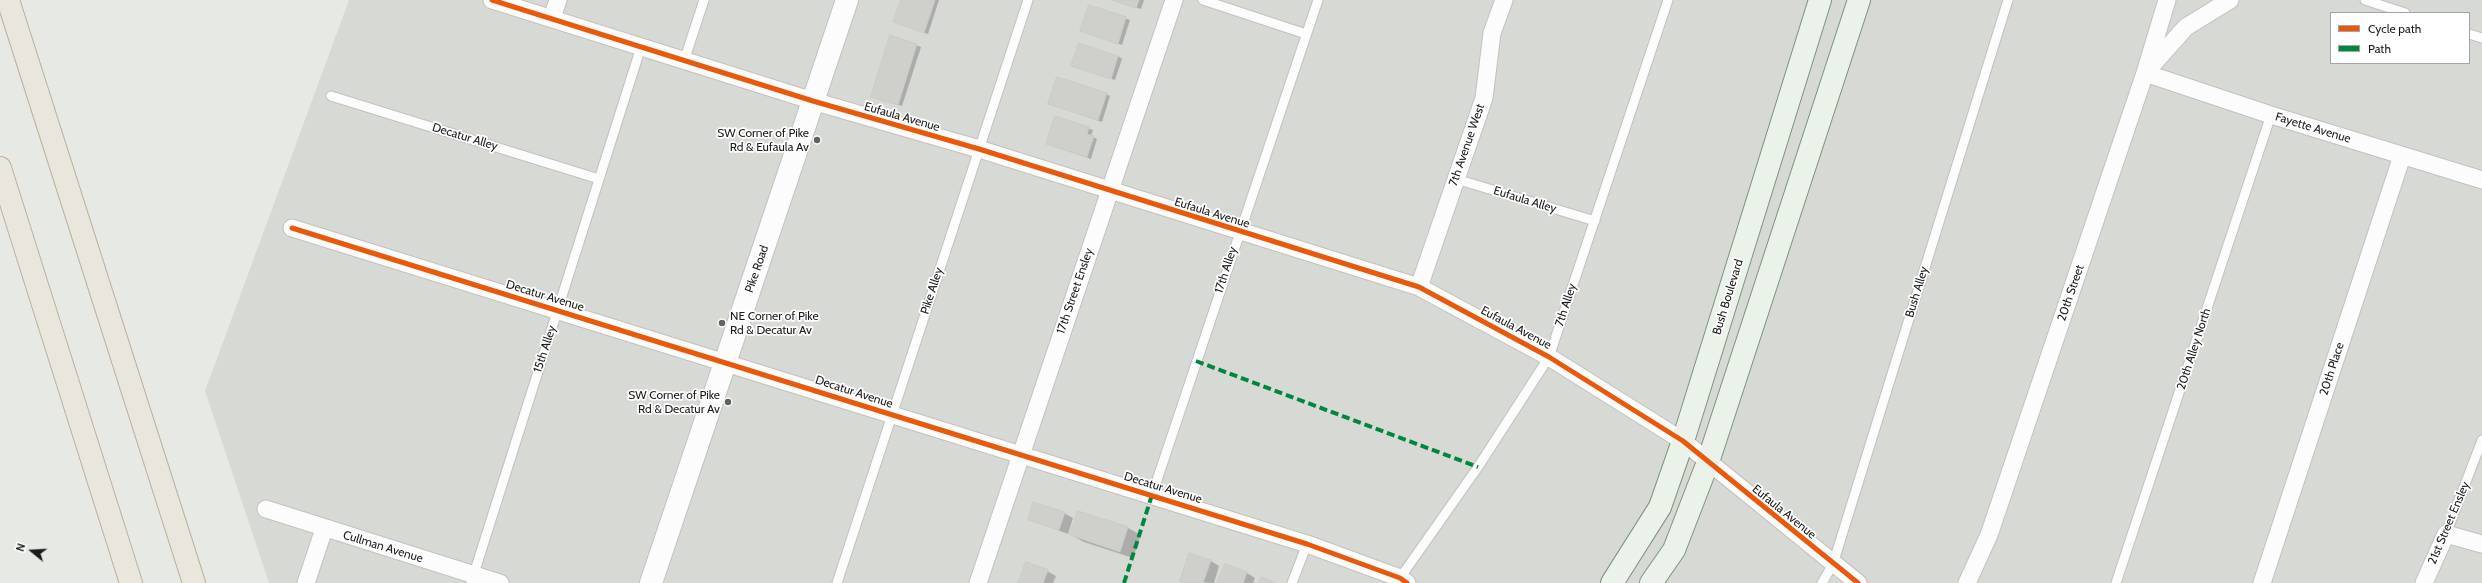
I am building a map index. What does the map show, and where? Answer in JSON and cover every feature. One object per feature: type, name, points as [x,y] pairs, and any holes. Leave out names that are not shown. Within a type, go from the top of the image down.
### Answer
[{"type":"highway","points":[[8,0],[194,583]]},
{"type":"highway","points":[[0,168],[131,583]]},
{"type":"main road","name":"Bush Boulevard","points":[[1612,583],[1660,507],[1683,441],[1820,0]]},
{"type":"main road","points":[[1651,583],[1674,550],[1708,462],[1859,0]]},
{"type":"street","name":"Eufaula Avenue","points":[[492,0],[813,101],[979,149],[1419,287],[1549,357],[1683,441],[1858,583]]},
{"type":"street","points":[[552,18],[558,0]]},
{"type":"street","name":"Pike Road","points":[[651,583],[847,0]]},
{"type":"street","name":"17th Street Ensley","points":[[978,583],[1174,0]]},
{"type":"street","name":"7th Avenue West","points":[[1419,287],[1484,98],[1492,33],[1504,0]]},
{"type":"street","name":"20th Street","points":[[1967,583],[1989,535],[2145,73],[2167,0]]},
{"type":"street","points":[[2145,73],[2186,27],[2230,0]]},
{"type":"street","name":"Fayette Avenue","points":[[2145,73],[2271,115],[2482,180]]},
{"type":"street","name":"20th Place","points":[[2262,583],[2402,156]]},
{"type":"street","name":"Decatur Avenue","points":[[292,228],[1307,544],[1404,580]]},
{"type":"street","name":"Cullman Avenue","points":[[266,510],[472,579],[500,583]]},
{"type":"street","points":[[306,583],[324,529]]},
{"type":"street","points":[[2446,534],[2482,544]]},
{"type":"street","name":"21st Street Ensley","points":[[2424,583],[2446,534]]},
{"type":"lane","points":[[684,61],[704,0]]},
{"type":"lane","name":"Pike Alley","points":[[837,583],[1028,0]]},
{"type":"lane","points":[[1203,0],[1306,34]]},
{"type":"lane","name":"17th Alley","points":[[1152,495],[1239,231],[1318,0]]},
{"type":"lane","name":"7th Alley","points":[[1404,580],[1549,357],[1668,0]]},
{"type":"lane","name":"Bush Alley","points":[[1822,583],[1833,564],[2008,0]]},
{"type":"lane","points":[[2365,0],[2402,12]]},
{"type":"lane","points":[[2470,34],[2482,38]]},
{"type":"lane","name":"15th Alley","points":[[472,579],[641,47]]},
{"type":"lane","name":"Decatur Alley","points":[[331,96],[599,179]]},
{"type":"lane","name":"20th Alley North","points":[[2116,583],[2271,115]]},
{"type":"lane","name":"Eufaula Alley","points":[[1456,179],[1594,221]]},
{"type":"lane","name":"21st Street Ensley","points":[[2446,534],[2482,440]]},
{"type":"lane","points":[[1292,583],[1307,544]]},
{"type":"shaded area","points":[[349,0],[2482,0],[2482,583],[269,583],[205,391]]},
{"type":"building","points":[[901,0],[935,0],[924,33],[893,22]]},
{"type":"building","points":[[1113,0],[1139,0],[1136,8]]},
{"type":"building","points":[[1089,5],[1126,17],[1118,44],[1080,31]]},
{"type":"building","points":[[890,35],[917,44],[898,105],[871,97]]},
{"type":"building","points":[[1079,43],[1118,56],[1111,79],[1071,66]]},
{"type":"building","points":[[1057,77],[1107,93],[1098,120],[1048,104]]},
{"type":"building","points":[[1055,116],[1089,127],[1087,134],[1094,136],[1087,157],[1046,144]]},
{"type":"building","points":[[1033,502],[1065,512],[1059,530],[1028,520]]},
{"type":"building","points":[[1078,511],[1128,527],[1120,552],[1070,535]]},
{"type":"building","points":[[1189,553],[1211,560],[1203,583],[1180,582]]},
{"type":"building","points":[[1026,562],[1048,570],[1043,583],[1018,583]]},
{"type":"building","points":[[1225,564],[1247,572],[1243,583],[1217,583]]},
{"type":"building","points":[[1261,577],[1276,583],[1259,583]]},
{"type":"marked path","points":[[1196,361],[1478,467]]},
{"type":"marked path","points":[[1124,583],[1152,495]]},
{"type":"cycle path","points":[[492,0],[813,101],[979,149],[1419,287],[1549,357],[1683,441],[1858,583]]},
{"type":"cycle path","points":[[292,228],[1307,544],[1400,578],[1407,583]]},
{"type":"place","name":"SW Corner of Pike Rd & Eufaula Av","points":[[817,140]]},
{"type":"place","name":"NE Corner of Pike Rd & Decatur Av","points":[[722,323]]},
{"type":"place","name":"SW Corner of Pike Rd & Decatur Av","points":[[728,402]]}]
